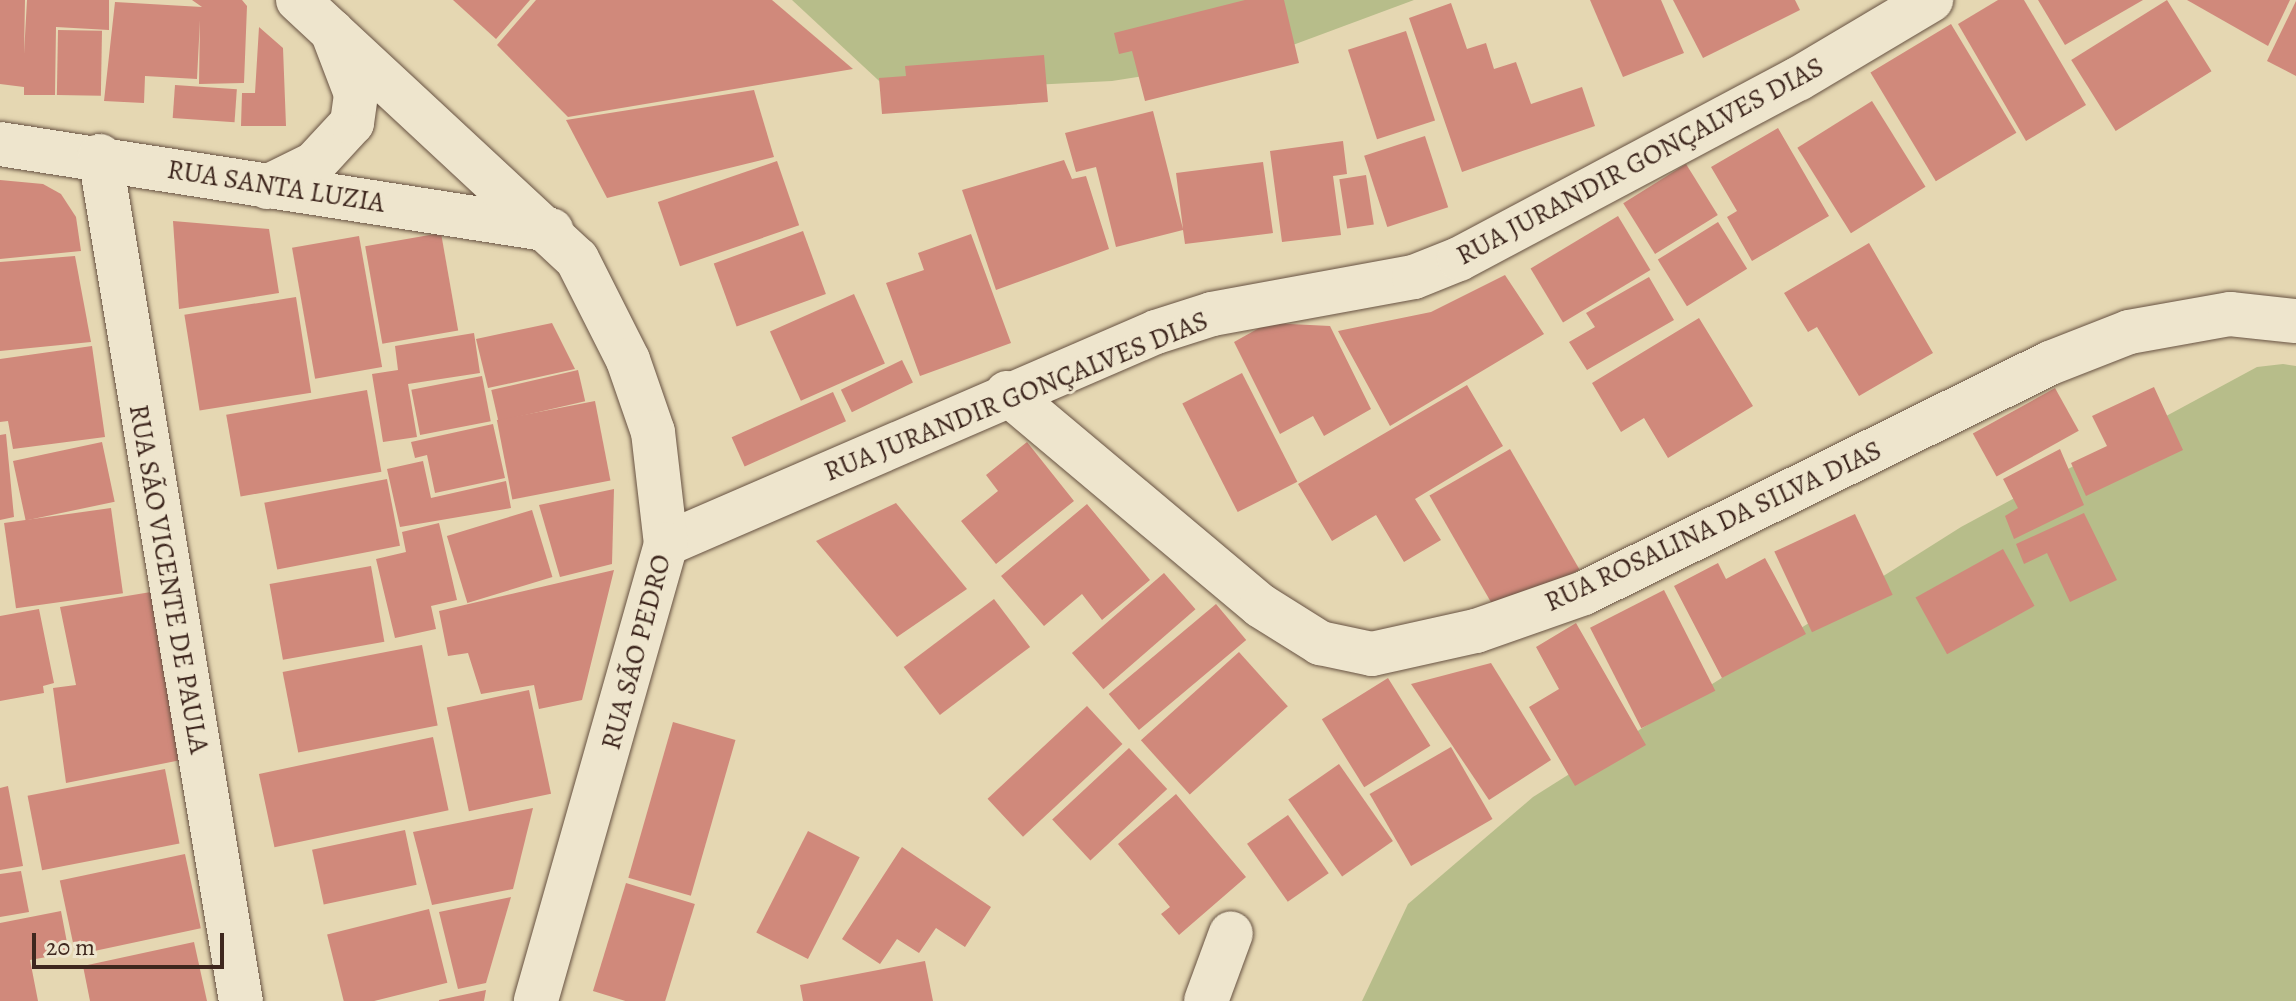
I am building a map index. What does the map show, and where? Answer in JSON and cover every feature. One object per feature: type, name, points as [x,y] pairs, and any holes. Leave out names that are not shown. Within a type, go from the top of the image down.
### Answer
[{"type":"street","name":"RUA SÃO PEDRO","points":[[298,0],[551,230],[577,259],[628,360],[653,432],[666,544],[536,1001]]},
{"type":"street","name":"RUA JURANDIR GONÇALVES DIAS","points":[[666,544],[1007,393],[1212,314],[1400,280],[1459,259],[1798,79],[1931,0]]},
{"type":"street","points":[[267,187],[314,164],[352,123],[356,94],[332,31]]},
{"type":"street","name":"RUA SANTA LUZIA","points":[[0,144],[100,156],[267,187],[551,230]]},
{"type":"street","name":"RUA SÃO VICENTE DE PAULA","points":[[100,156],[241,1001]]},
{"type":"street","name":"RUA ROSALINA DA SILVA DIAS","points":[[1007,393],[1261,606],[1320,643],[1372,654],[1476,631],[1584,593],[2050,363],[2129,332],[2230,314],[2296,321]]},
{"type":"street","points":[[1206,1001],[1231,933]]},
{"type":"green space","points":[[792,0],[1414,0],[1258,58],[1112,81],[891,92]]},
{"type":"green space","points":[[2296,366],[2296,1001],[1362,1001],[1408,904],[1533,797],[1961,527],[2257,367]]},
{"type":"building","points":[[0,0],[25,0],[24,54],[27,0],[109,0],[109,30],[56,27],[55,95],[24,95],[24,87],[0,84]]},
{"type":"building","points":[[192,0],[242,0],[247,6],[244,83],[199,84],[200,20],[197,79],[145,76],[144,103],[104,101],[115,2],[202,7]]},
{"type":"building","points":[[453,0],[530,0],[496,39]]},
{"type":"building","points":[[536,0],[772,0],[853,69],[568,117],[497,45]]},
{"type":"building","points":[[1245,0],[1284,0],[1299,63],[1145,101],[1132,51],[1119,54],[1114,33]]},
{"type":"building","points":[[1590,0],[1661,0],[1684,53],[1623,77]]},
{"type":"building","points":[[1673,0],[1795,0],[1800,10],[1703,58]]},
{"type":"building","points":[[1998,0],[2024,0],[2086,105],[2026,141],[1958,24]]},
{"type":"building","points":[[2038,0],[2143,0],[2065,45]]},
{"type":"building","points":[[2167,0],[2212,71],[2116,131],[2071,60]]},
{"type":"building","points":[[2187,0],[2290,0],[2268,46]]},
{"type":"building","points":[[2296,1],[2296,76],[2267,61]]},
{"type":"building","points":[[1451,3],[1467,49],[1486,43],[1494,69],[1516,62],[1531,104],[1582,87],[1595,126],[1462,172],[1409,18]]},
{"type":"building","points":[[1951,24],[2016,133],[1936,181],[1870,72]]},
{"type":"building","points":[[259,27],[283,48],[286,126],[241,126],[242,93],[255,93]]},
{"type":"building","points":[[58,30],[102,31],[101,96],[57,95]]},
{"type":"building","points":[[1406,31],[1435,120],[1377,139],[1348,50]]},
{"type":"building","points":[[1044,55],[1048,102],[882,114],[879,78],[906,76],[905,66]]},
{"type":"building","points":[[175,85],[237,89],[235,122],[173,118]]},
{"type":"building","points":[[754,90],[774,157],[607,198],[566,120]]},
{"type":"building","points":[[1872,101],[1926,187],[1851,233],[1797,148]]},
{"type":"building","points":[[1153,111],[1183,229],[1176,173],[1263,162],[1273,233],[1185,244],[1183,230],[1116,247],[1096,167],[1076,172],[1065,133]]},
{"type":"building","points":[[1778,128],[1829,216],[1752,261],[1727,217],[1737,211],[1711,167]]},
{"type":"building","points":[[1425,136],[1448,207],[1387,227],[1364,156]]},
{"type":"building","points":[[1343,141],[1347,174],[1333,176],[1341,235],[1282,242],[1270,151]]},
{"type":"building","points":[[1064,160],[1072,179],[1086,176],[1109,249],[996,290],[962,190]]},
{"type":"building","points":[[777,161],[799,225],[680,266],[658,202]]},
{"type":"building","points":[[1686,164],[1718,215],[1655,254],[1623,203]]},
{"type":"building","points":[[1366,175],[1374,224],[1347,229],[1339,179]]},
{"type":"building","points":[[0,180],[43,184],[61,194],[76,217],[81,251],[0,259]]},
{"type":"building","points":[[1618,216],[1650,270],[1563,323],[1531,269]]},
{"type":"building","points":[[173,221],[269,229],[279,293],[179,309]]},
{"type":"building","points":[[1718,222],[1747,269],[1687,306],[1658,260]]},
{"type":"building","points":[[803,231],[826,294],[737,326],[714,263]]},
{"type":"building","points":[[441,233],[458,330],[382,344],[365,246]]},
{"type":"building","points":[[971,234],[1011,343],[920,376],[886,283],[924,270],[918,253]]},
{"type":"building","points":[[359,236],[382,367],[315,379],[292,248]]},
{"type":"building","points":[[1869,243],[1933,353],[1859,396],[1817,327],[1808,332],[1784,293]]},
{"type":"building","points":[[75,256],[91,342],[0,351],[0,262]]},
{"type":"building","points":[[1505,275],[1544,334],[1390,426],[1338,331],[1431,312]]},
{"type":"building","points":[[1649,277],[1674,320],[1587,370],[1569,342],[1595,327],[1586,313]]},
{"type":"building","points":[[854,294],[885,363],[801,401],[770,331]]},
{"type":"building","points":[[296,297],[311,393],[200,410],[184,315]]},
{"type":"building","points":[[1699,318],[1753,406],[1668,458],[1644,418],[1621,432],[1592,383]]},
{"type":"building","points":[[552,323],[575,369],[488,388],[476,339]]},
{"type":"building","points":[[1268,323],[1330,326],[1371,409],[1324,436],[1313,416],[1280,434],[1234,342]]},
{"type":"building","points":[[474,333],[480,373],[408,384],[417,437],[383,442],[372,374],[398,370],[395,346]]},
{"type":"building","points":[[92,346],[105,437],[13,449],[8,421],[0,422],[0,359]]},
{"type":"building","points":[[902,360],[913,382],[852,412],[841,390]]},
{"type":"building","points":[[578,370],[585,401],[498,421],[491,390]]},
{"type":"building","points":[[1242,373],[1297,482],[1238,512],[1182,403]]},
{"type":"building","points":[[482,376],[491,421],[420,435],[411,390]]},
{"type":"building","points":[[1467,385],[1503,446],[1415,499],[1441,540],[1404,562],[1376,515],[1332,541],[1298,484]]},
{"type":"building","points":[[2154,387],[2183,450],[2086,496],[2071,463],[2107,446],[2092,416]]},
{"type":"building","points":[[2055,388],[2079,431],[1997,476],[1973,434]]},
{"type":"building","points":[[367,390],[381,472],[241,497],[226,415]]},
{"type":"building","points":[[833,392],[846,421],[745,466],[732,437]]},
{"type":"building","points":[[595,401],[610,481],[512,500],[497,420]]},
{"type":"building","points":[[493,424],[505,478],[435,493],[427,455],[415,458],[411,442]]},
{"type":"building","points":[[6,434],[14,517],[0,520],[0,435]]},
{"type":"building","points":[[102,442],[115,502],[26,521],[13,461]]},
{"type":"building","points":[[1027,442],[1074,501],[996,564],[961,521],[998,491],[986,475]]},
{"type":"building","points":[[1510,449],[1580,569],[1499,616],[1429,496]]},
{"type":"building","points":[[2060,449],[2084,505],[2014,539],[2005,516],[2018,508],[2003,479]]},
{"type":"building","points":[[423,461],[431,498],[506,481],[511,508],[400,527],[387,469]]},
{"type":"building","points":[[387,479],[400,546],[277,570],[264,503]]},
{"type":"building","points":[[614,489],[612,564],[560,577],[539,505]]},
{"type":"building","points":[[896,503],[967,589],[897,637],[816,541]]},
{"type":"building","points":[[1087,504],[1150,580],[1102,620],[1082,594],[1044,626],[1001,576]]},
{"type":"building","points":[[111,508],[123,593],[16,608],[4,523]]},
{"type":"building","points":[[532,510],[552,577],[467,603],[447,536]]},
{"type":"building","points":[[2084,513],[2117,580],[2070,602],[2047,553],[2024,564],[2016,544]]},
{"type":"building","points":[[1855,514],[1893,595],[1812,632],[1774,552]]},
{"type":"building","points":[[439,523],[457,600],[431,606],[436,629],[395,638],[376,559],[406,552],[402,532]]},
{"type":"building","points":[[2003,549],[2035,606],[1947,654],[1916,597]]},
{"type":"building","points":[[1765,558],[1806,634],[1722,678],[1674,586],[1718,563],[1726,579]]},
{"type":"building","points":[[371,566],[384,642],[283,660],[270,584]]},
{"type":"building","points":[[614,570],[582,700],[539,709],[534,685],[481,694],[468,653],[448,656],[439,611]]},
{"type":"building","points":[[1164,573],[1195,609],[1103,689],[1072,653]]},
{"type":"building","points":[[1664,590],[1715,691],[1641,728],[1590,628]]},
{"type":"building","points":[[157,591],[186,759],[66,783],[53,688],[76,685],[60,607]]},
{"type":"building","points":[[994,599],[1030,647],[940,715],[904,667]]},
{"type":"building","points":[[1216,604],[1246,640],[1139,730],[1109,694]]},
{"type":"building","points":[[39,609],[54,683],[43,686],[44,693],[0,701],[0,616]]},
{"type":"building","points":[[1576,623],[1646,745],[1575,786],[1529,707],[1559,689],[1536,647]]},
{"type":"building","points":[[422,645],[438,725],[298,753],[283,672]]},
{"type":"building","points":[[1239,652],[1288,706],[1190,795],[1141,740]]},
{"type":"building","points":[[1491,663],[1551,760],[1489,800],[1411,684]]},
{"type":"building","points":[[1388,678],[1430,746],[1364,787],[1322,719]]},
{"type":"building","points":[[529,690],[551,794],[469,811],[447,707]]},
{"type":"building","points":[[1087,706],[1122,744],[1023,837],[988,799]]},
{"type":"building","points":[[673,722],[735,740],[691,896],[628,878]]},
{"type":"building","points":[[433,737],[449,810],[274,847],[259,774]]},
{"type":"building","points":[[1451,747],[1492,819],[1411,866],[1370,794]]},
{"type":"building","points":[[1129,748],[1167,789],[1090,861],[1052,820]]},
{"type":"building","points":[[1339,764],[1393,841],[1342,877],[1288,800]]},
{"type":"building","points":[[165,769],[180,844],[42,870],[28,796]]},
{"type":"building","points":[[8,786],[23,866],[0,870],[0,788]]},
{"type":"building","points":[[1176,794],[1246,877],[1179,935],[1161,914],[1170,907],[1118,844]]},
{"type":"building","points":[[533,808],[513,889],[432,905],[413,832]]},
{"type":"building","points":[[1288,815],[1329,873],[1288,902],[1247,844]]},
{"type":"building","points":[[405,830],[417,885],[324,905],[312,850]]},
{"type":"building","points":[[808,831],[860,857],[808,959],[756,933]]},
{"type":"building","points":[[902,847],[991,907],[965,947],[936,928],[919,953],[897,939],[880,964],[842,939]]},
{"type":"building","points":[[185,854],[201,928],[76,955],[60,881]]},
{"type":"building","points":[[21,871],[29,912],[0,917],[0,874]]},
{"type":"building","points":[[626,883],[695,904],[665,1001],[625,1001],[593,991]]},
{"type":"building","points":[[511,897],[486,983],[458,989],[439,912]]},
{"type":"building","points":[[429,909],[447,983],[374,1001],[344,1001],[327,934]]},
{"type":"building","points":[[61,911],[69,953],[30,960],[38,1001],[0,1001],[0,923]]},
{"type":"building","points":[[194,942],[207,1001],[90,1001],[83,966]]},
{"type":"building","points":[[925,961],[933,1001],[803,1001],[800,985]]},
{"type":"building","points":[[486,990],[484,1001],[439,1001],[439,1000]]}]
